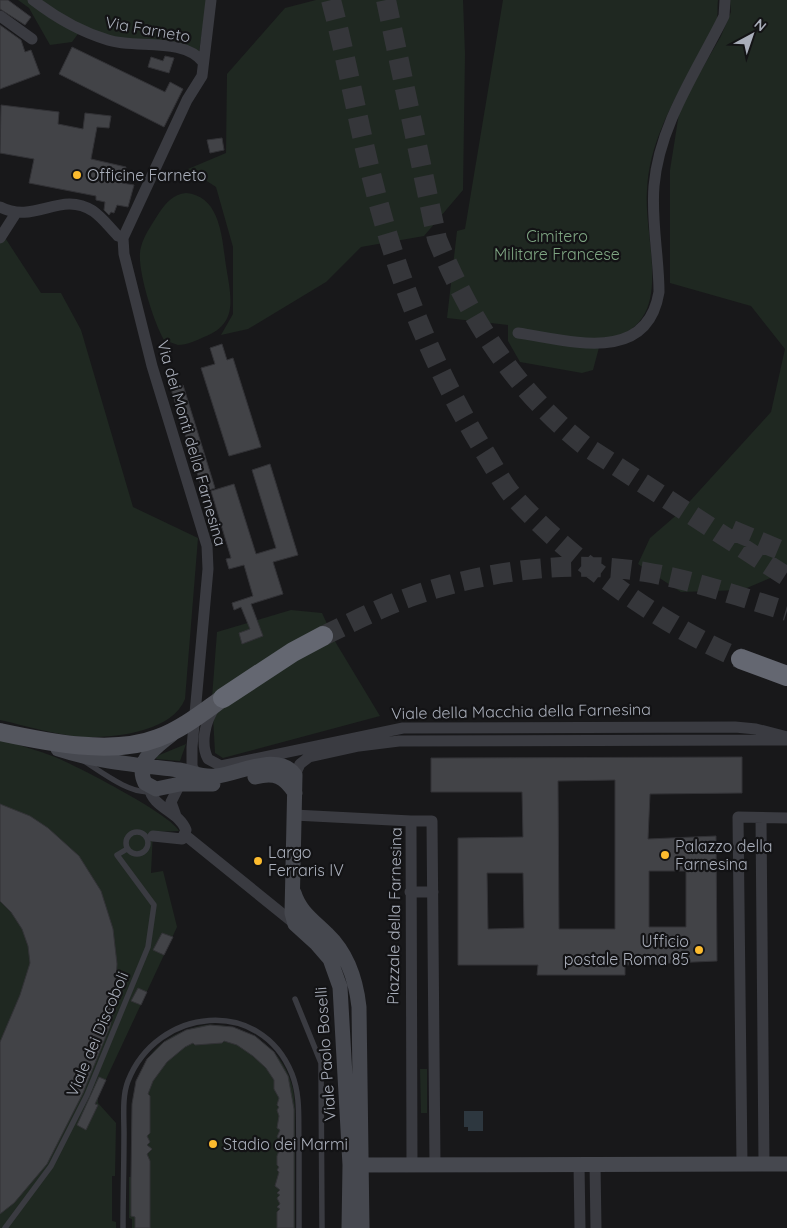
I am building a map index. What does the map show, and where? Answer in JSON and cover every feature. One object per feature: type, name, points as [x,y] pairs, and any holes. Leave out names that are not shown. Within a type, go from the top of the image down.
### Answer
[{"type":"highway","points":[[223,698],[294,652],[324,636]]},
{"type":"highway","points":[[741,660],[782,676]]},
{"type":"main road","points":[[0,732],[32,738],[95,745],[125,746],[149,742],[177,730],[223,698]]},
{"type":"street","name":"Via Farneto","points":[[33,0],[60,18],[106,40],[128,45],[177,47],[193,52],[203,62]]},
{"type":"street","points":[[0,207],[16,213],[26,214],[62,204],[81,206],[97,214],[118,236],[123,238],[188,100],[202,76],[212,0]]},
{"type":"street","points":[[518,332],[609,344],[631,336],[651,317],[659,292],[653,197],[659,154],[672,117],[720,24],[725,0]]},
{"type":"street","points":[[0,16],[32,39]]},
{"type":"street","points":[[0,238],[16,213]]},
{"type":"street","name":"Via dei Monti della Farnesina","points":[[123,238],[124,254],[152,366],[207,546],[207,576],[193,720],[192,765],[197,774]]},
{"type":"street","name":"Viale della Macchia della Farnesina","points":[[223,698],[210,715],[205,732],[206,754],[212,764],[218,766],[383,730],[413,727],[735,727],[762,730],[787,739]]},
{"type":"street","points":[[413,727],[463,742]]},
{"type":"street","points":[[177,730],[149,754],[142,766],[144,780],[152,789],[161,806],[180,821]]},
{"type":"street","points":[[32,738],[69,752],[206,776],[224,775],[275,763],[288,768],[295,775],[291,909],[295,924]]},
{"type":"street","name":"Viale della Macchia della Farnesina","points":[[295,775],[300,764],[305,759],[359,746],[399,741],[787,739]]},
{"type":"street","points":[[152,789],[180,784],[222,784],[274,774],[285,780],[295,793]]},
{"type":"street","points":[[150,838],[180,839],[185,835],[185,828],[173,812],[171,804],[172,796],[180,784]]},
{"type":"street","points":[[294,815],[411,821]]},
{"type":"street","points":[[742,1164],[738,816],[787,818]]},
{"type":"street","points":[[762,818],[764,1163]]},
{"type":"street","name":"Piazzale della Farnesina","points":[[412,1165],[411,821],[432,821],[435,1165]]},
{"type":"street","name":"Viale Paolo Boselli","points":[[185,835],[295,924],[324,952],[338,979],[356,1165]]},
{"type":"street","name":"Viale Paolo Boselli","points":[[293,892],[300,908],[340,949],[356,986],[359,1007],[356,1223]]},
{"type":"street","points":[[410,892],[433,892]]},
{"type":"street","points":[[579,1164],[580,1228]]},
{"type":"street","points":[[595,1164],[596,1228]]},
{"type":"street","points":[[356,1165],[787,1164]]},
{"type":"lane","points":[[69,752],[133,790],[152,789]]},
{"type":"lane","points":[[139,832],[150,838],[148,846],[143,852],[136,854],[127,849],[126,838],[132,833],[139,832]]},
{"type":"lane","name":"Viale dei Discoboli","points":[[5,1228],[51,1166],[87,1095],[148,947],[154,905],[117,856],[127,849]]},
{"type":"lane","points":[[296,999],[321,1063],[322,1228]]},
{"type":"lane","points":[[123,1228],[124,1115],[128,1080],[144,1054],[160,1039],[178,1027],[206,1019],[234,1023],[260,1035],[281,1054],[288,1065],[299,1100],[300,1228]]},
{"type":"green space","points":[[18,0],[207,0],[199,52],[130,42],[83,27],[72,42],[50,45],[29,8]]},
{"type":"green space","points":[[316,0],[463,0],[465,54],[463,190],[424,236],[361,247],[326,282],[248,329],[221,335],[233,314],[233,247],[216,187],[188,169],[226,153],[227,74],[285,8]]},
{"type":"green space","name":"Cimitero Militare Francese","points":[[503,0],[718,0],[715,25],[669,111],[652,157],[647,190],[647,211],[652,258],[652,281],[649,302],[641,320],[625,333],[601,340],[593,370],[582,373],[520,362],[508,341],[508,325],[447,318],[457,231],[465,229]]},
{"type":"green space","points":[[730,0],[787,0],[787,571],[742,590],[681,592],[638,564],[650,538],[680,512],[771,412],[785,349],[751,306],[670,283],[670,170],[680,107],[721,36],[731,12]]},
{"type":"green space","points":[[186,193],[198,196],[206,202],[218,220],[230,288],[230,308],[228,317],[223,325],[215,331],[191,342],[178,345],[164,340],[160,332],[146,294],[140,255],[144,238],[162,209],[174,197]]},
{"type":"green space","points":[[0,230],[41,293],[61,293],[81,330],[133,507],[198,538],[185,699],[178,710],[168,719],[141,731],[111,736],[83,737],[0,720]]},
{"type":"green space","points":[[291,610],[322,613],[336,643],[380,716],[223,758],[215,753],[212,698],[217,632]]},
{"type":"green space","points":[[0,739],[55,757],[82,770],[142,803],[179,831],[153,832],[151,873],[163,871],[177,927],[101,1090],[98,1092],[98,1103],[116,1123],[115,1176],[112,1176],[112,1221],[116,1222],[116,1228],[0,1228]]},
{"type":"green space","points":[[186,744],[180,761],[156,759],[157,756]]},
{"type":"green space","name":"Stadio dei Marmi","points":[[205,1025],[220,1025],[234,1028],[261,1040],[281,1061],[288,1074],[293,1089],[295,1108],[295,1228],[132,1228],[132,1219],[129,1218],[129,1177],[132,1177],[133,1104],[137,1082],[145,1063],[159,1046],[178,1033]]},
{"type":"green space","points":[[420,1069],[427,1069],[427,1113],[421,1113]]},
{"type":"shaded area","points":[[464,1111],[483,1111],[483,1131],[468,1131],[468,1127],[464,1127]]},
{"type":"building","points":[[0,0],[8,0],[31,17],[25,25],[0,9]]},
{"type":"building","points":[[0,25],[21,40],[25,52],[31,50],[40,74],[0,89]]},
{"type":"building","points":[[72,47],[165,92],[170,82],[183,89],[164,127],[59,74]]},
{"type":"building","points":[[165,56],[174,58],[169,73],[148,67],[151,57],[163,61]]},
{"type":"building","points":[[1,105],[59,112],[58,124],[83,129],[85,113],[111,116],[109,128],[97,127],[91,159],[126,167],[122,183],[134,185],[128,207],[117,205],[114,213],[111,212],[109,215],[104,210],[105,202],[96,200],[96,196],[29,183],[34,159],[0,153]]},
{"type":"building","points":[[222,138],[224,150],[210,153],[207,140]]},
{"type":"building","points":[[222,344],[227,360],[233,358],[261,447],[229,456],[201,368],[215,364],[210,348]]},
{"type":"building","points":[[183,385],[215,488],[203,492],[171,389]]},
{"type":"building","points":[[270,464],[298,555],[273,562],[283,594],[251,604],[263,636],[242,644],[239,633],[250,629],[241,607],[234,610],[232,603],[253,596],[244,565],[229,569],[226,559],[231,558],[211,491],[234,484],[256,554],[276,548],[252,470]]},
{"type":"building","name":"Palazzo della Farnesina","points":[[742,757],[742,793],[650,794],[648,839],[716,836],[717,961],[625,965],[625,975],[537,975],[538,965],[458,965],[458,838],[523,837],[522,792],[431,792],[431,758]],"holes":[[[615,780],[615,929],[559,929],[558,781]],[[649,871],[686,871],[686,927],[649,927]],[[487,873],[523,873],[524,928],[488,929]]]},
{"type":"building","points":[[0,804],[30,816],[48,828],[79,856],[101,891],[113,929],[117,964],[115,994],[113,993],[115,1004],[110,1026],[83,1093],[47,1164],[14,1203],[0,1214],[0,1042],[20,995],[30,963],[28,946],[22,929],[11,912],[0,901]]},
{"type":"building","points":[[162,933],[173,937],[164,955],[153,950]]},
{"type":"building","points":[[138,988],[147,992],[141,1005],[131,1001]]},
{"type":"building","points":[[210,1025],[233,1027],[255,1036],[274,1052],[288,1076],[294,1109],[294,1228],[277,1228],[277,1212],[280,1209],[277,1207],[280,1204],[277,1198],[280,1195],[277,1193],[280,1190],[275,1186],[279,1172],[277,1170],[279,1167],[277,1165],[277,1156],[280,1148],[275,1144],[280,1139],[277,1137],[280,1130],[277,1128],[279,1116],[277,1110],[279,1107],[277,1105],[279,1098],[274,1089],[274,1080],[266,1068],[253,1056],[237,1045],[224,1041],[222,1043],[195,1045],[193,1043],[185,1047],[167,1062],[153,1081],[148,1094],[150,1096],[150,1133],[147,1136],[150,1142],[147,1145],[152,1149],[147,1154],[150,1161],[150,1228],[135,1228],[135,1217],[131,1216],[131,1178],[132,1104],[136,1081],[147,1059],[164,1042],[186,1030]]},
{"type":"building","points":[[99,1077],[106,1080],[95,1104],[98,1105],[86,1130],[77,1125]]},
{"type":"tunnel","points":[[331,0],[362,137],[402,279],[413,309],[453,396],[501,480],[535,519],[561,543],[619,589],[681,629],[741,659]]},
{"type":"tunnel","points":[[386,0],[437,239],[464,298],[497,352],[537,401],[584,445],[787,577]]},
{"type":"tunnel","points":[[732,530],[787,553]]},
{"type":"tunnel","points":[[323,636],[366,615],[438,588],[496,574],[556,567],[616,568],[663,575],[787,611]]},
{"type":"place","name":"Officine Farneto","points":[[77,175]]},
{"type":"place","name":"Palazzo della Farnesina","points":[[665,855]]},
{"type":"place","name":"Largo Ferraris IV","points":[[258,861]]},
{"type":"place","name":"Ufficio postale Roma 85","points":[[699,950]]},
{"type":"place","name":"Stadio dei Marmi","points":[[213,1144]]}]
